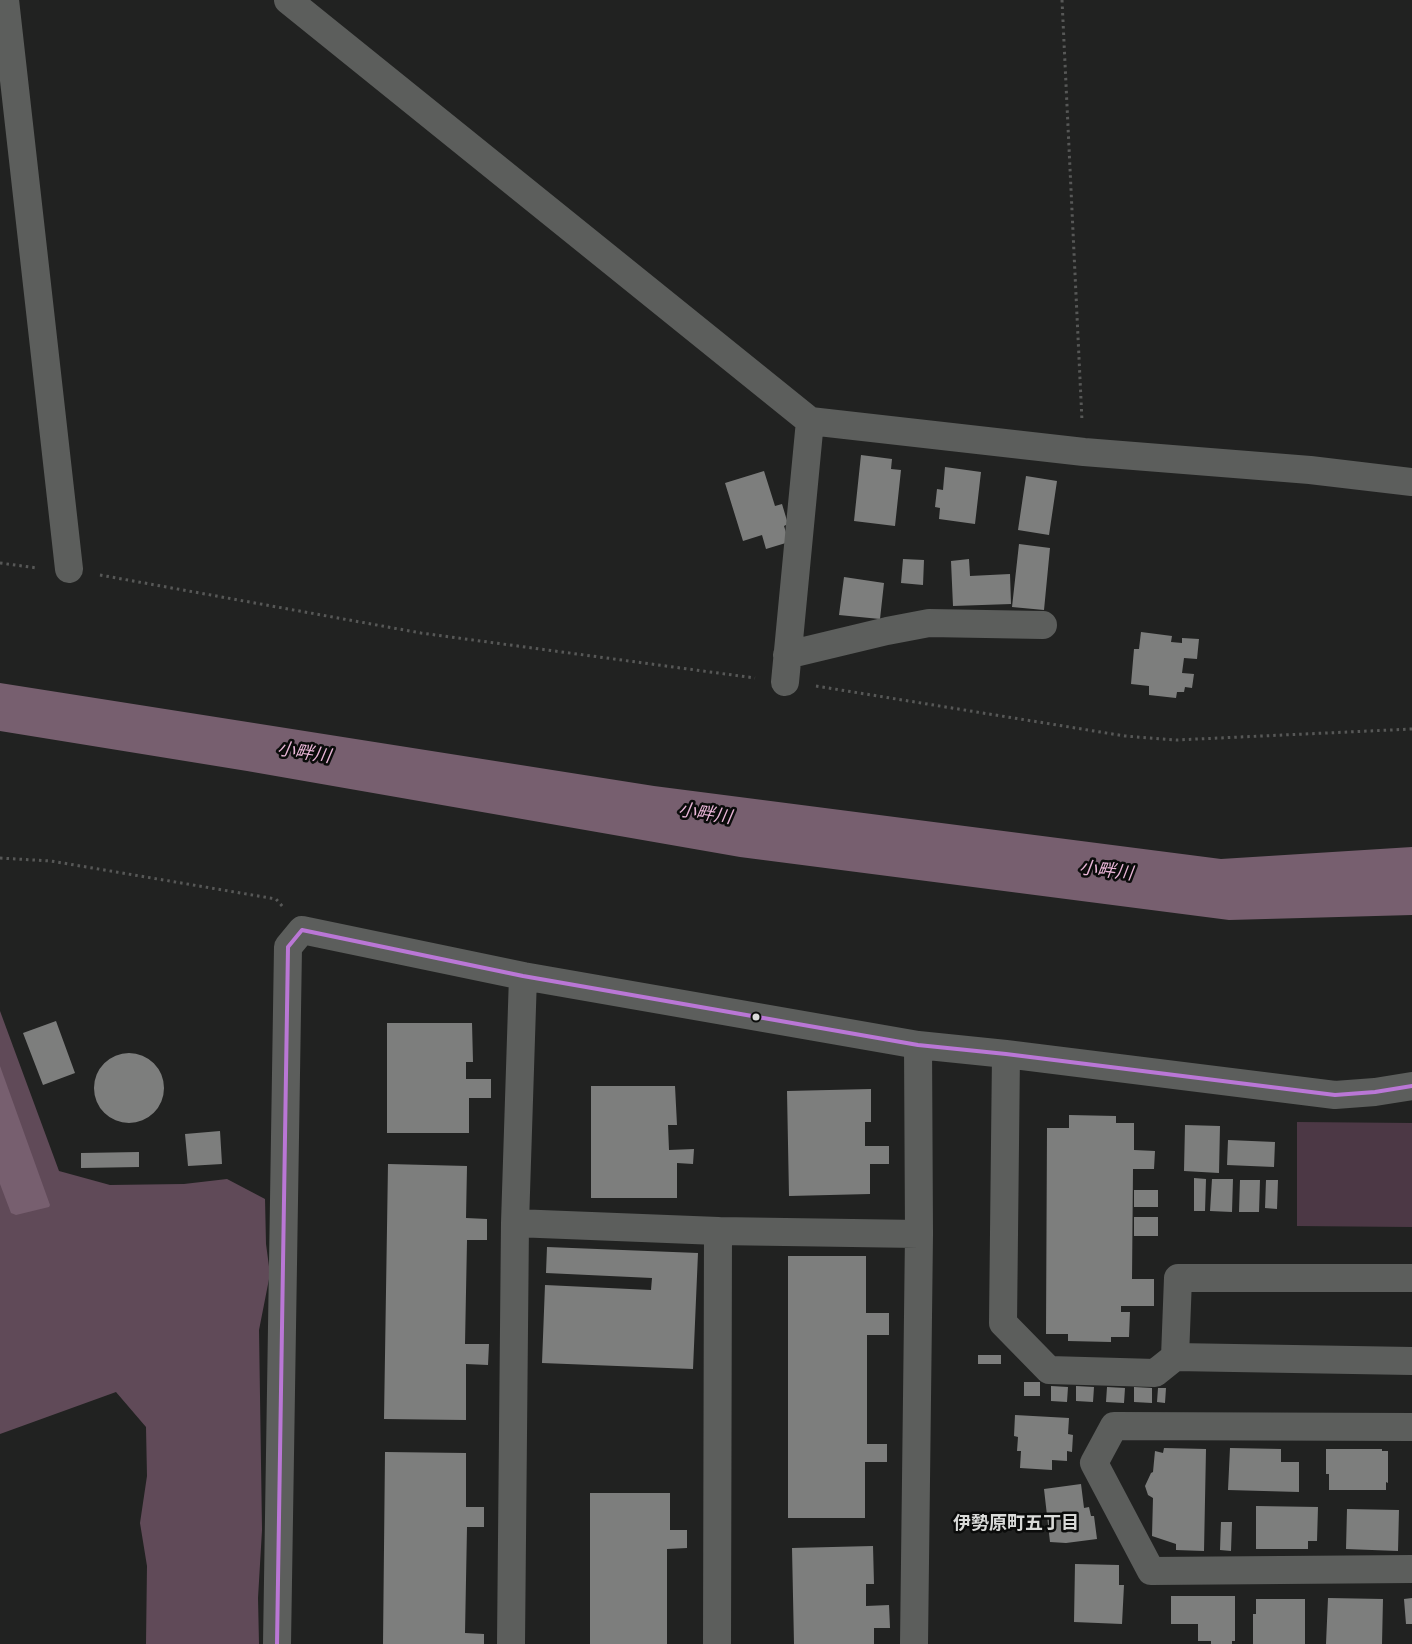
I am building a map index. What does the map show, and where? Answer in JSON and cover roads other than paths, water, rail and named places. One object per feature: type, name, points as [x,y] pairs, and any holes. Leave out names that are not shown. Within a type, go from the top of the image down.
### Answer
[{"type":"street","points":[[5,0],[69,569]]},
{"type":"street","points":[[288,0],[810,422],[1084,452],[1310,470],[1412,482]]},
{"type":"street","points":[[785,682],[810,422]]},
{"type":"street","points":[[787,655],[887,631],[929,624],[1043,624]]},
{"type":"street","points":[[277,1644],[288,947],[302,930],[523,976],[918,1045],[1006,1054],[1335,1095],[1375,1092],[1412,1086]]},
{"type":"street","points":[[511,1644],[515,1223],[523,976]]},
{"type":"street","points":[[914,1644],[919,1234],[918,1045]]},
{"type":"street","points":[[1006,1054],[1003,1323],[1049,1370],[1155,1372],[1175,1357],[1412,1361]]},
{"type":"street","points":[[515,1223],[718,1231],[919,1234]]},
{"type":"street","points":[[717,1644],[718,1231]]},
{"type":"street","points":[[1175,1357],[1178,1278],[1412,1278]]},
{"type":"street","points":[[1412,1427],[1114,1426],[1094,1463],[1151,1570],[1412,1569]]},
{"type":"water","name":"小畔川","points":[[0,683],[654,786],[1221,859],[1412,847],[1412,915],[1229,920],[740,857],[247,771],[0,731]]},
{"type":"water","points":[[0,1066],[50,1205],[49,1207],[16,1215],[11,1213],[0,1184]]},
{"type":"district","name":"伊勢原町五丁目","points":[[1016,1524]]}]
